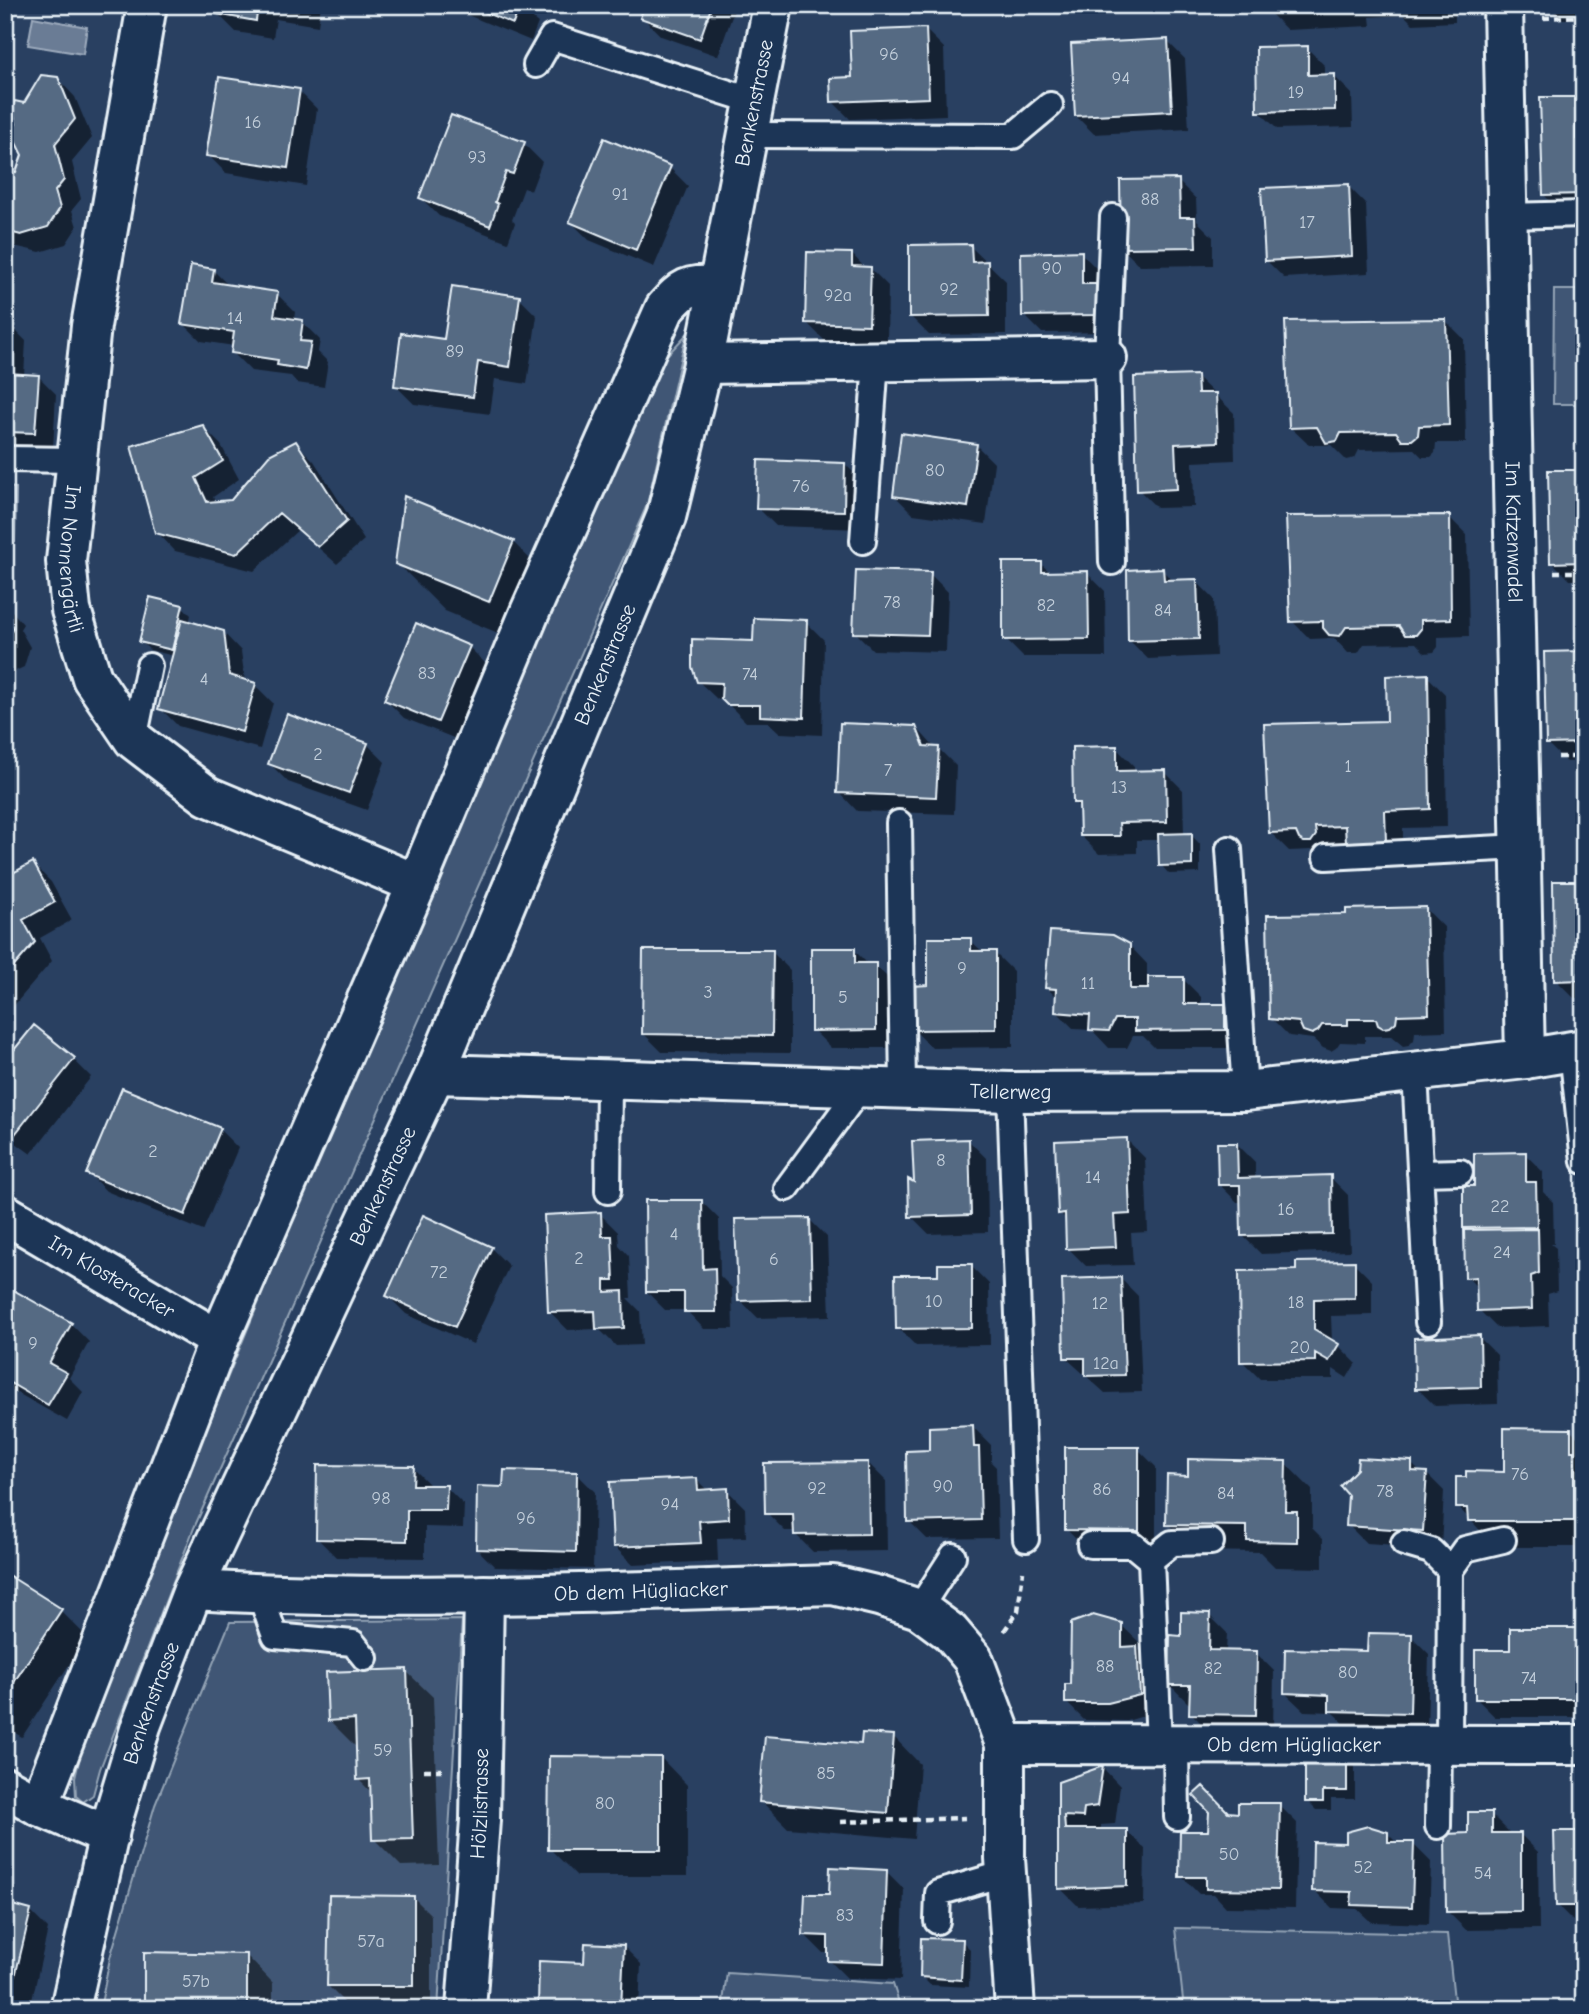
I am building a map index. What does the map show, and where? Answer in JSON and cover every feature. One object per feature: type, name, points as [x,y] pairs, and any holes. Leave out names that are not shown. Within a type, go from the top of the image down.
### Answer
[{"type":"street","name":"Im Nonnengärtli","points":[[147,5],[91,326],[66,561],[71,610],[92,678],[134,740],[207,796],[417,884]]},
{"type":"street","name":"Benkenstrasse","points":[[70,2009],[111,1825],[141,1726],[193,1590],[435,1074],[666,517],[703,364],[773,5]]},
{"type":"street","name":"Im Katzenwadel","points":[[1503,5],[1525,1059]]},
{"type":"street","points":[[39,1806],[219,1340],[417,884],[530,612],[665,308],[681,290],[695,285],[718,285]]},
{"type":"street","points":[[703,364],[1107,358]]},
{"type":"street","name":"Tellerweg","points":[[435,1074],[1010,1092],[1245,1091],[1525,1059],[1578,1050]]},
{"type":"street","name":"Im Klosteracker","points":[[5,1214],[219,1340]]},
{"type":"street","name":"Ob dem Hügliacker","points":[[193,1590],[260,1594],[484,1595],[833,1585],[919,1609],[950,1632],[973,1659],[1004,1744],[1006,1873],[1015,2009]]},
{"type":"street","name":"Hölzlistrasse","points":[[466,2009],[480,1820],[484,1595]]},
{"type":"street","name":"Ob dem Hügliacker","points":[[1004,1744],[1584,1745]]},
{"type":"street","points":[[5,1787],[39,1806],[109,1836]]},
{"type":"lane","points":[[536,65],[551,37],[751,118],[1013,136],[1051,105]]},
{"type":"lane","points":[[1508,216],[1584,214]]},
{"type":"lane","points":[[1112,562],[1107,358],[1113,216]]},
{"type":"lane","points":[[863,541],[876,361]]},
{"type":"lane","points":[[5,459],[77,460]]},
{"type":"lane","points":[[134,740],[149,666]]},
{"type":"lane","points":[[899,822],[903,1088]]},
{"type":"lane","points":[[1326,857],[1521,847]]},
{"type":"lane","points":[[1229,849],[1245,1091]]},
{"type":"lane","points":[[1578,1050],[1584,1161]]},
{"type":"lane","points":[[1415,1072],[1427,1322]]},
{"type":"lane","points":[[608,1191],[609,1079]]},
{"type":"lane","points":[[787,1188],[861,1087]]},
{"type":"lane","points":[[1010,1092],[1026,1539]]},
{"type":"lane","points":[[1420,1173],[1460,1172]]},
{"type":"lane","points":[[1438,1826],[1444,1745],[1450,1570],[1465,1549],[1503,1540]]},
{"type":"lane","points":[[1151,1560],[1172,1544],[1211,1542]]},
{"type":"lane","points":[[1404,1543],[1431,1551],[1450,1570]]},
{"type":"lane","points":[[1090,1545],[1133,1545],[1151,1560],[1177,1817]]},
{"type":"lane","points":[[919,1609],[953,1556]]},
{"type":"lane","points":[[260,1594],[275,1636],[353,1643],[365,1658]]},
{"type":"lane","points":[[937,1921],[938,1894],[1006,1873]]},
{"type":"path","points":[[973,1659],[994,1645],[1018,1611],[1026,1539]]},
{"type":"path","points":[[840,1822],[1005,1817]]},
{"type":"shaded area","points":[[33,17],[87,27],[83,54],[28,45]]},
{"type":"shaded area","points":[[1554,290],[1584,290],[1584,404],[1553,404]]},
{"type":"shaded area","points":[[686,335],[647,505],[194,1528],[100,1769],[93,1795],[83,1802],[76,1796],[75,1778],[93,1702],[639,385]]},
{"type":"shaded area","points":[[5,487],[16,488],[15,542],[5,542]]},
{"type":"shaded area","points":[[462,1620],[438,2009],[100,2009],[110,1958],[155,1805],[230,1622]]},
{"type":"shaded area","points":[[1175,1928],[1447,1934],[1455,2009],[1184,2009]]},
{"type":"shaded area","points":[[727,1973],[893,1984],[901,2009],[722,2009]]},
{"type":"building","points":[[218,5],[258,5],[256,21],[216,14]]},
{"type":"building","points":[[467,5],[520,5],[513,24]]},
{"type":"building","points":[[645,5],[712,5],[700,39],[640,18]]},
{"type":"building","points":[[1267,5],[1353,5],[1354,9],[1267,13]]},
{"type":"building","points":[[926,28],[929,98],[831,102],[830,78],[852,77],[850,31]]},
{"type":"building","points":[[1168,39],[1172,111],[1075,116],[1071,44]]},
{"type":"building","points":[[1308,46],[1308,75],[1335,74],[1335,110],[1257,112],[1256,47]]},
{"type":"building","points":[[41,75],[58,77],[75,119],[55,144],[64,180],[55,191],[60,208],[48,227],[21,235],[5,231],[5,170],[16,172],[22,155],[10,131],[16,124],[11,106],[15,101],[24,103]]},
{"type":"building","points":[[219,77],[300,89],[288,168],[206,156]]},
{"type":"building","points":[[1540,97],[1576,97],[1576,139],[1584,139],[1584,194],[1543,195]]},
{"type":"building","points":[[451,115],[525,142],[513,174],[506,172],[490,226],[419,198]]},
{"type":"building","points":[[604,138],[671,166],[636,250],[569,222]]},
{"type":"building","points":[[1179,179],[1180,217],[1195,217],[1196,247],[1121,248],[1120,180]]},
{"type":"building","points":[[1349,184],[1352,256],[1265,261],[1261,188]]},
{"type":"building","points":[[971,244],[972,262],[988,261],[989,316],[909,317],[909,245]]},
{"type":"building","points":[[1082,251],[1082,284],[1096,284],[1096,315],[1022,316],[1021,253]]},
{"type":"building","points":[[807,252],[852,253],[852,266],[871,267],[869,325],[805,323]]},
{"type":"building","points":[[191,265],[214,269],[212,282],[278,292],[274,316],[303,320],[300,341],[311,342],[306,370],[277,365],[278,360],[231,353],[234,332],[181,324]]},
{"type":"building","points":[[452,286],[520,296],[510,367],[478,362],[473,397],[394,386],[401,333],[444,339]]},
{"type":"building","points":[[1446,319],[1449,425],[1419,426],[1418,435],[1412,440],[1402,440],[1396,432],[1341,433],[1337,441],[1326,443],[1317,427],[1289,428],[1285,321]]},
{"type":"building","points":[[5,321],[9,321],[6,373],[39,375],[35,433],[5,432]]},
{"type":"building","points":[[1197,375],[1198,393],[1216,393],[1218,442],[1175,444],[1177,489],[1137,491],[1134,377]]},
{"type":"building","points":[[203,425],[223,461],[196,478],[207,502],[231,500],[269,455],[296,441],[347,521],[318,547],[279,513],[236,554],[155,533],[131,446]]},
{"type":"building","points":[[901,433],[977,444],[968,507],[893,496]]},
{"type":"building","points":[[758,460],[845,463],[844,511],[756,509]]},
{"type":"building","points":[[1548,470],[1581,470],[1584,562],[1550,563]]},
{"type":"building","points":[[404,496],[514,541],[489,602],[395,564]]},
{"type":"building","points":[[1450,515],[1451,619],[1421,620],[1421,629],[1416,635],[1405,635],[1399,626],[1346,627],[1340,636],[1329,635],[1323,628],[1323,621],[1290,622],[1286,516]]},
{"type":"building","points":[[1003,562],[1042,562],[1042,572],[1088,571],[1089,639],[1003,640]]},
{"type":"building","points":[[1163,568],[1164,580],[1197,579],[1199,639],[1128,641],[1127,570]]},
{"type":"building","points":[[856,570],[931,572],[928,635],[853,633]]},
{"type":"building","points":[[150,597],[183,605],[172,650],[139,642]]},
{"type":"building","points":[[5,614],[13,627],[5,649]]},
{"type":"building","points":[[754,618],[807,620],[804,718],[760,716],[760,705],[727,705],[721,699],[722,683],[697,682],[692,667],[692,639],[753,641]]},
{"type":"building","points":[[182,619],[224,631],[229,675],[256,683],[242,732],[158,709]]},
{"type":"building","points":[[416,623],[470,646],[438,722],[384,700]]},
{"type":"building","points":[[1584,651],[1584,743],[1546,744],[1544,652]]},
{"type":"building","points":[[1428,674],[1430,809],[1385,811],[1386,842],[1346,843],[1345,826],[1315,827],[1316,835],[1311,842],[1299,839],[1296,832],[1269,833],[1264,724],[1387,721],[1386,676]]},
{"type":"building","points":[[287,714],[368,743],[349,793],[268,764]]},
{"type":"building","points":[[840,723],[916,726],[924,746],[939,747],[936,797],[837,793]]},
{"type":"building","points":[[1117,746],[1117,771],[1166,770],[1167,822],[1119,823],[1120,836],[1080,836],[1079,803],[1073,803],[1072,747]]},
{"type":"building","points":[[1192,833],[1192,865],[1159,866],[1158,834]]},
{"type":"building","points":[[33,862],[55,902],[23,920],[35,942],[5,977],[5,877]]},
{"type":"building","points":[[1553,881],[1584,881],[1584,980],[1554,981]]},
{"type":"building","points":[[1426,907],[1429,1014],[1397,1015],[1396,1022],[1383,1028],[1378,1025],[1376,1019],[1348,1019],[1348,1025],[1322,1025],[1312,1034],[1303,1031],[1299,1022],[1269,1019],[1267,915],[1346,914],[1346,909]]},
{"type":"building","points":[[1050,931],[1113,935],[1130,944],[1130,989],[1148,989],[1148,977],[1184,977],[1184,1004],[1225,1004],[1225,1030],[1135,1031],[1135,1019],[1115,1019],[1109,1031],[1089,1030],[1090,1015],[1055,1012],[1056,989],[1045,988]]},
{"type":"building","points":[[928,938],[971,938],[971,951],[996,951],[996,1029],[912,1030],[912,986],[928,985]]},
{"type":"building","points":[[811,948],[855,948],[855,963],[876,963],[876,1030],[811,1031]]},
{"type":"building","points":[[643,950],[773,950],[772,1036],[642,1034]]},
{"type":"building","points":[[34,1025],[75,1058],[12,1138],[5,1133],[5,1061]]},
{"type":"building","points":[[122,1088],[221,1128],[185,1215],[86,1174]]},
{"type":"building","points":[[1127,1138],[1130,1214],[1114,1215],[1116,1247],[1066,1249],[1065,1213],[1058,1214],[1055,1141]]},
{"type":"building","points":[[969,1139],[971,1215],[909,1217],[908,1179],[914,1182],[912,1141]]},
{"type":"building","points":[[1217,1143],[1237,1143],[1238,1178],[1331,1175],[1332,1234],[1241,1236],[1240,1185],[1218,1185]]},
{"type":"building","points":[[1526,1152],[1526,1182],[1536,1182],[1537,1227],[1463,1228],[1463,1186],[1474,1186],[1474,1153]]},
{"type":"building","points":[[645,1200],[702,1200],[703,1269],[715,1268],[716,1312],[684,1312],[684,1292],[646,1292]]},
{"type":"building","points":[[601,1212],[602,1236],[612,1236],[614,1280],[605,1280],[605,1292],[623,1291],[624,1328],[596,1329],[595,1311],[548,1312],[544,1215]]},
{"type":"building","points":[[423,1215],[492,1247],[455,1327],[386,1296]]},
{"type":"building","points":[[810,1218],[812,1299],[738,1301],[735,1219]]},
{"type":"building","points":[[1538,1229],[1539,1273],[1531,1276],[1532,1309],[1477,1311],[1476,1277],[1465,1278],[1464,1230]]},
{"type":"building","points":[[1355,1261],[1355,1298],[1314,1299],[1314,1329],[1339,1344],[1329,1361],[1315,1353],[1315,1361],[1240,1362],[1239,1271],[1296,1270],[1296,1262]]},
{"type":"building","points":[[938,1264],[972,1264],[972,1328],[896,1329],[895,1275],[938,1275]]},
{"type":"building","points":[[1121,1277],[1125,1375],[1085,1376],[1085,1358],[1064,1358],[1062,1279]]},
{"type":"building","points":[[8,1287],[72,1323],[49,1363],[67,1373],[48,1405],[5,1380],[5,1291]]},
{"type":"building","points":[[1480,1335],[1481,1387],[1415,1389],[1414,1338]]},
{"type":"building","points":[[973,1425],[974,1447],[979,1447],[981,1520],[907,1522],[906,1451],[929,1450],[929,1427]]},
{"type":"building","points":[[1504,1428],[1571,1429],[1571,1451],[1574,1451],[1574,1521],[1468,1521],[1467,1508],[1456,1508],[1456,1477],[1466,1477],[1466,1471],[1504,1472]]},
{"type":"building","points":[[1065,1447],[1139,1447],[1139,1531],[1065,1530]]},
{"type":"building","points":[[1358,1458],[1412,1461],[1412,1471],[1427,1472],[1423,1531],[1346,1526],[1348,1495],[1340,1486],[1357,1469]]},
{"type":"building","points":[[1188,1459],[1286,1461],[1285,1511],[1297,1511],[1297,1542],[1247,1541],[1247,1526],[1166,1525],[1167,1475],[1188,1476]]},
{"type":"building","points":[[868,1462],[869,1534],[794,1535],[793,1514],[765,1514],[764,1463]]},
{"type":"building","points":[[317,1465],[414,1466],[413,1485],[447,1485],[446,1510],[407,1510],[407,1541],[316,1539]]},
{"type":"building","points":[[504,1470],[577,1472],[576,1552],[476,1549],[477,1486],[503,1487]]},
{"type":"building","points":[[697,1478],[698,1490],[728,1488],[729,1519],[699,1521],[701,1543],[613,1547],[610,1482]]},
{"type":"building","points":[[5,1573],[62,1609],[5,1696]]},
{"type":"building","points":[[1181,1612],[1210,1613],[1209,1650],[1257,1651],[1256,1715],[1189,1714],[1190,1685],[1169,1685],[1170,1635],[1181,1636]]},
{"type":"building","points":[[1093,1615],[1122,1623],[1122,1647],[1137,1646],[1140,1695],[1108,1703],[1065,1703],[1065,1684],[1070,1684],[1071,1623]]},
{"type":"building","points":[[1510,1628],[1584,1628],[1584,1699],[1475,1699],[1475,1650],[1510,1650]]},
{"type":"building","points":[[1368,1633],[1412,1634],[1410,1713],[1329,1711],[1329,1695],[1284,1693],[1285,1649],[1367,1651]]},
{"type":"building","points":[[407,1669],[413,1839],[372,1840],[370,1779],[357,1780],[355,1719],[328,1721],[326,1672]]},
{"type":"building","points":[[862,1733],[894,1735],[888,1813],[759,1802],[765,1736],[861,1744]]},
{"type":"building","points":[[549,1756],[661,1757],[661,1850],[548,1850]]},
{"type":"building","points":[[1305,1756],[1347,1756],[1347,1791],[1323,1791],[1323,1802],[1305,1802]]},
{"type":"building","points":[[1103,1766],[1097,1806],[1084,1808],[1083,1817],[1064,1816],[1065,1829],[1127,1829],[1127,1886],[1058,1889],[1058,1782]]},
{"type":"building","points":[[1203,1786],[1228,1812],[1238,1813],[1238,1803],[1280,1803],[1278,1890],[1206,1889],[1206,1877],[1179,1877],[1180,1831],[1208,1831],[1209,1812],[1193,1795]]},
{"type":"building","points":[[1468,1812],[1492,1812],[1492,1833],[1521,1833],[1521,1911],[1446,1912],[1445,1834],[1468,1833]]},
{"type":"building","points":[[1368,1826],[1388,1832],[1388,1842],[1414,1842],[1412,1907],[1351,1905],[1352,1892],[1312,1891],[1313,1842],[1346,1843],[1346,1832]]},
{"type":"building","points":[[1554,1831],[1584,1831],[1584,1906],[1556,1906]]},
{"type":"building","points":[[830,1867],[887,1870],[884,1963],[828,1961],[828,1936],[803,1935],[805,1894],[829,1894]]},
{"type":"building","points":[[329,1895],[414,1896],[414,1986],[327,1986]]},
{"type":"building","points":[[5,1903],[31,1910],[8,2006],[5,2005]]},
{"type":"building","points":[[921,1938],[963,1939],[961,1980],[920,1977]]},
{"type":"building","points":[[585,1943],[624,1945],[621,2009],[538,2009],[539,1961],[584,1963]]},
{"type":"building","points":[[144,1952],[247,1954],[247,2009],[144,2009]]},
{"type":"building","points":[[653,2001],[703,2001],[703,2009],[653,2009]]}]
